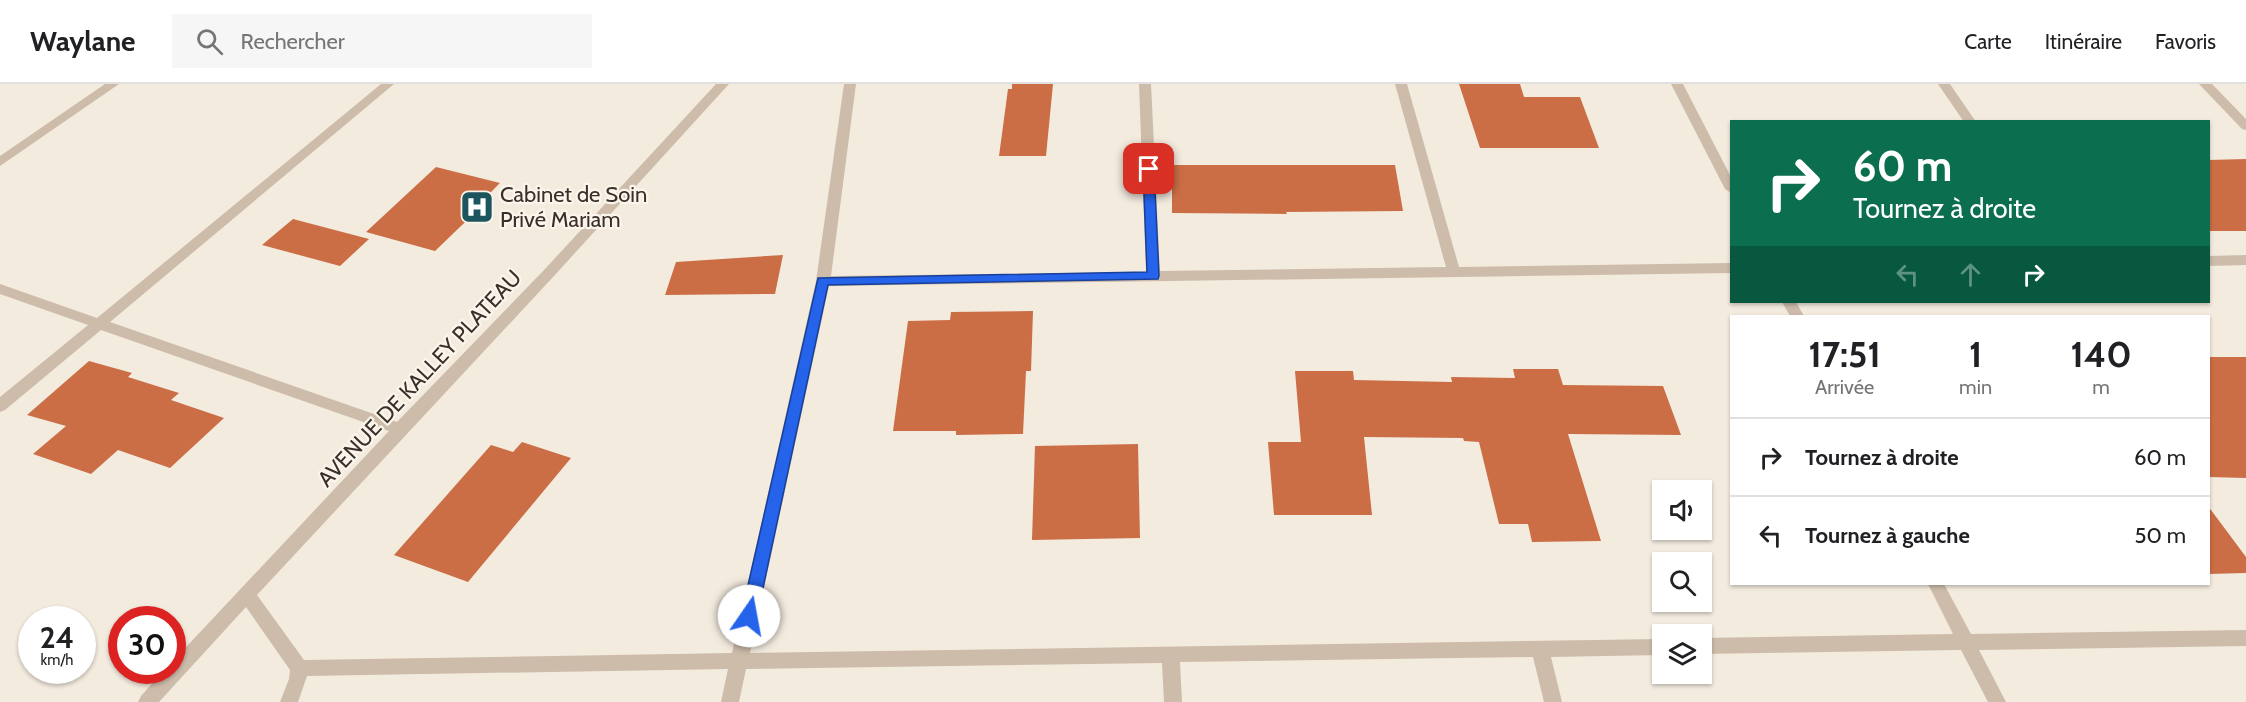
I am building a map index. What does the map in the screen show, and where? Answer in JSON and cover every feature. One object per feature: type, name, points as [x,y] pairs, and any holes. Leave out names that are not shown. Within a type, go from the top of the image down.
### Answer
[{"type":"street","points":[[0,162],[113,84]]},
{"type":"street","points":[[0,406],[388,84]]},
{"type":"street","name":"AVENUE DE KALLEY PLATEAU","points":[[147,702],[723,84]]},
{"type":"street","points":[[730,702],[823,281],[850,84]]},
{"type":"street","points":[[1145,84],[1153,276]]},
{"type":"street","points":[[1401,84],[1454,272]]},
{"type":"street","points":[[1677,84],[1730,187]]},
{"type":"street","points":[[1944,84],[1969,120]]},
{"type":"street","points":[[2205,84],[2246,126]]},
{"type":"street","points":[[2210,261],[2246,260]]},
{"type":"street","points":[[823,281],[1730,268]]},
{"type":"street","points":[[0,289],[400,429]]},
{"type":"street","points":[[1937,585],[1997,702]]},
{"type":"street","points":[[247,595],[299,668],[298,679],[289,702]]},
{"type":"street","points":[[1712,646],[2246,638]]},
{"type":"street","points":[[299,668],[1652,647]]},
{"type":"street","points":[[1540,649],[1553,702]]},
{"type":"street","points":[[1171,654],[1173,702]]},
{"type":"building","points":[[1012,84],[1053,84],[1046,156],[999,156],[1008,89],[1012,89]]},
{"type":"building","points":[[1459,84],[1520,84],[1524,97],[1580,97],[1599,148],[1480,148]]},
{"type":"building","points":[[2246,159],[2246,231],[2210,231],[2210,160]]},
{"type":"building","points":[[1172,165],[1395,165],[1403,211],[1286,212],[1287,214],[1172,213]]},
{"type":"building","points":[[436,167],[500,183],[483,200],[486,202],[435,251],[366,232]]},
{"type":"building","points":[[293,219],[369,239],[340,266],[262,245]]},
{"type":"building","points":[[783,255],[775,294],[665,295],[676,262]]},
{"type":"building","points":[[1033,311],[1031,371],[1026,371],[1023,434],[956,435],[956,431],[893,431],[908,321],[950,320],[951,312]]},
{"type":"building","points":[[2210,357],[2246,357],[2246,478],[2210,477]]},
{"type":"building","points":[[89,361],[132,373],[128,377],[179,393],[171,400],[224,418],[170,468],[118,450],[91,474],[33,454],[66,426],[27,415]]},
{"type":"building","points":[[1513,369],[1558,369],[1563,385],[1663,386],[1681,435],[1568,434],[1601,541],[1532,542],[1528,524],[1499,524],[1479,442],[1464,441],[1463,438],[1364,437],[1372,515],[1274,515],[1268,442],[1301,442],[1295,371],[1353,371],[1354,380],[1452,382],[1451,377],[1515,378]]},
{"type":"building","points":[[522,442],[571,458],[468,582],[394,555],[491,445],[513,452]]},
{"type":"building","points":[[1138,444],[1140,538],[1032,540],[1035,446]]},
{"type":"building","points":[[2210,509],[2246,557],[2246,573],[2210,574]]},
{"type":"place","name":"Cabinet de Soin Privé Mariam","points":[[477,207]]},
{"type":"route","points":[[749,616],[823,281],[1153,276],[1149,169]]}]
